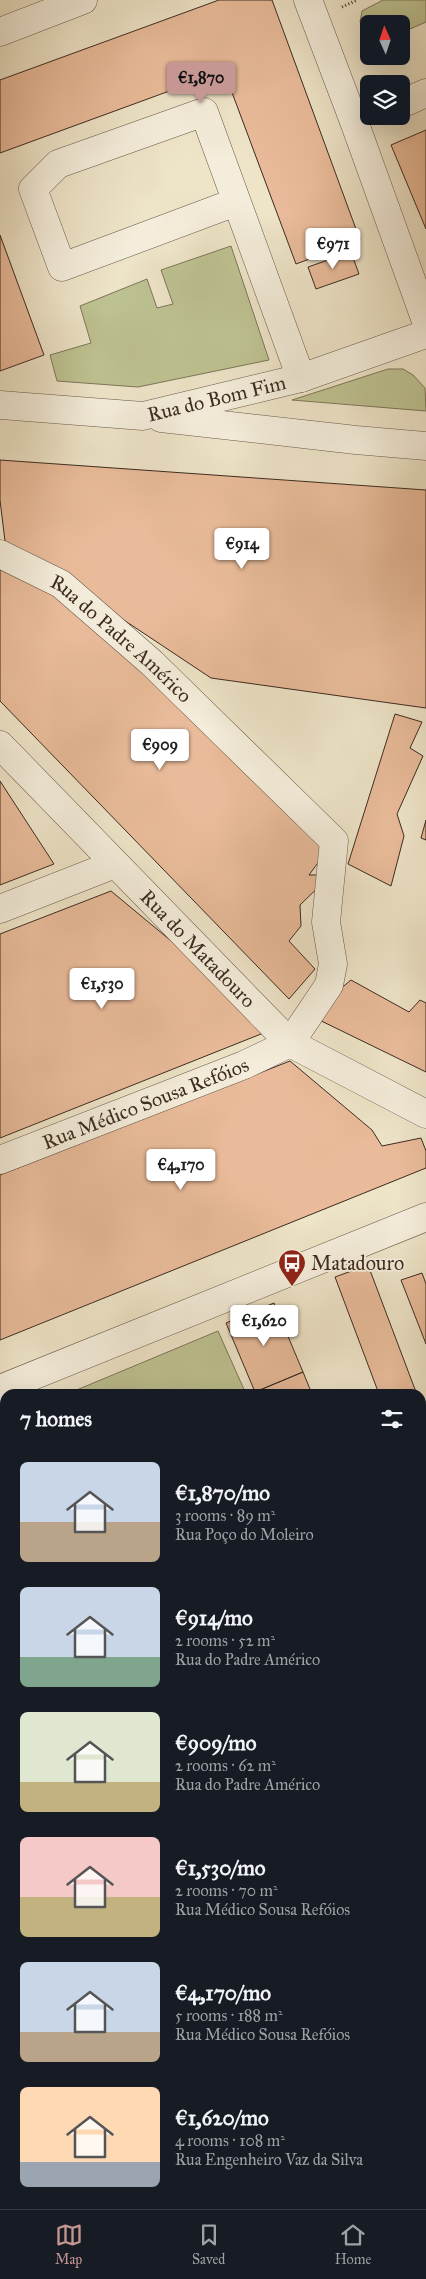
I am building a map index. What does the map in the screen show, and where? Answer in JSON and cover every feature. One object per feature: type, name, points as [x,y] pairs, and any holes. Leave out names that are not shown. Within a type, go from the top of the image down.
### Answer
[{"type":"street","points":[[0,32],[83,0]]},
{"type":"street","points":[[308,0],[360,111]]},
{"type":"street","points":[[410,100],[426,93]]},
{"type":"street","points":[[236,202],[62,267],[33,189],[58,164],[204,112],[301,378]]},
{"type":"street","points":[[366,125],[426,321]]},
{"type":"street","name":"Rua do Bom Fim","points":[[0,405],[143,416],[301,378],[426,334]]},
{"type":"street","points":[[143,416],[426,446]]},
{"type":"street","name":"Rua do Padre Américo","points":[[0,554],[61,584],[152,663],[334,841],[326,922],[333,964],[328,985],[290,1043]]},
{"type":"street","name":"Rua do Matadouro","points":[[0,745],[290,1043],[426,1114]]},
{"type":"street","points":[[0,909],[115,864]]},
{"type":"street","name":"Rua Médico Sousa Refóios","points":[[0,1160],[244,1065],[290,1043]]},
{"type":"street","points":[[0,1389],[426,1217]]},
{"type":"green space","points":[[383,0],[426,0],[426,22],[410,29],[410,15],[361,15],[362,11]]},
{"type":"green space","points":[[231,246],[269,360],[138,387],[57,381],[50,355],[91,343],[80,306],[147,279],[157,308],[173,304],[161,270]]},
{"type":"green space","points":[[388,369],[403,369],[413,375],[425,388],[426,411],[292,400]]},
{"type":"green space","points":[[218,1331],[244,1389],[79,1389]]},
{"type":"building","points":[[219,0],[272,0],[360,240],[296,264],[224,71],[0,153],[0,80]]},
{"type":"building","points":[[426,130],[426,229],[391,145]]},
{"type":"building","points":[[0,235],[44,355],[0,371]]},
{"type":"building","points":[[351,252],[359,274],[316,289],[308,267]]},
{"type":"building","points":[[0,460],[426,490],[426,708],[211,678],[5,541],[0,500]]},
{"type":"building","points":[[0,556],[61,584],[334,841],[309,875],[331,875],[300,905],[301,926],[289,941],[315,969],[289,999],[0,701]]},
{"type":"building","points":[[395,714],[422,722],[410,748],[423,756],[397,814],[404,836],[391,886],[348,864]]},
{"type":"building","points":[[0,781],[54,864],[0,885]]},
{"type":"building","points":[[426,820],[426,840],[421,838]]},
{"type":"building","points":[[111,891],[276,1028],[0,1138],[0,934]]},
{"type":"building","points":[[351,980],[409,1012],[420,1000],[426,1003],[426,1072],[309,1015]]},
{"type":"building","points":[[290,1061],[372,1130],[382,1146],[421,1138],[426,1151],[426,1168],[0,1340],[0,1175]]},
{"type":"building","points":[[368,1265],[415,1389],[377,1389],[335,1277]]},
{"type":"building","points":[[422,1273],[426,1284],[426,1344],[401,1280]]},
{"type":"building","points":[[274,1303],[303,1372],[262,1389],[254,1389],[226,1323]]},
{"type":"building","points":[[303,1372],[310,1389],[262,1389]]},
{"type":"place","name":"Matadouro","points":[[292,1287]]}]
